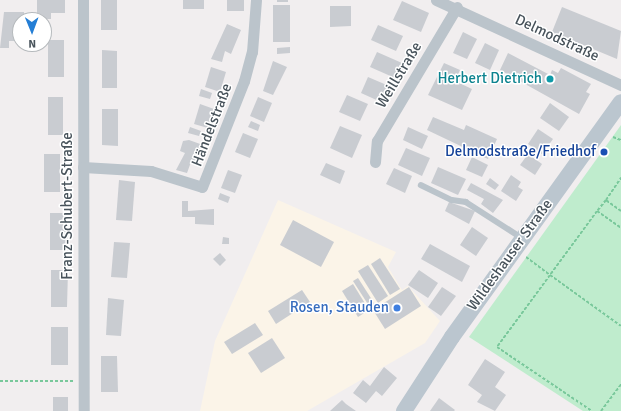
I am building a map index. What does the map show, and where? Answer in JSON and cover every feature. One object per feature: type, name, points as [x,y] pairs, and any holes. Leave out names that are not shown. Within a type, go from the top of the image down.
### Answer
[{"type":"main road","name":"Wildeshauser Straße","points":[[404,411],[518,244],[621,102]]},
{"type":"street","name":"Franz-Schubert-Straße","points":[[83,0],[84,411]]},
{"type":"street","name":"Händelstraße","points":[[83,167],[151,171],[202,186],[244,82],[252,52],[256,0]]},
{"type":"street","name":"Delmodstraße","points":[[436,0],[457,7],[621,85]]},
{"type":"street","name":"Weillstraße","points":[[375,162],[377,141],[457,7]]},
{"type":"lane","points":[[421,185],[452,200],[466,202],[518,244]]},
{"type":"path","points":[[592,411],[497,347],[621,178]]},
{"type":"path","points":[[606,200],[621,211]]},
{"type":"path","points":[[597,211],[621,228]]},
{"type":"path","points":[[518,244],[550,274],[621,326]]},
{"type":"path","points":[[0,381],[84,381]]},
{"type":"path","points":[[602,411],[621,384]]},
{"type":"shaded area","points":[[278,200],[396,252],[388,267],[402,290],[408,286],[440,321],[425,343],[307,411],[200,411],[215,341]]},
{"type":"green space","points":[[621,125],[621,411],[583,411],[469,337]]},
{"type":"building","points":[[37,0],[65,0],[65,13],[37,12]]},
{"type":"building","points":[[101,0],[117,0],[117,30],[101,30]]},
{"type":"building","points":[[183,0],[204,0],[204,9],[183,9]]},
{"type":"building","points":[[227,0],[244,0],[244,11],[227,11]]},
{"type":"building","points":[[277,0],[288,0],[288,2],[277,2]]},
{"type":"building","points":[[402,1],[429,13],[421,32],[393,20]]},
{"type":"building","points":[[273,5],[290,5],[290,42],[273,42]]},
{"type":"building","points":[[330,6],[351,6],[351,26],[330,27]]},
{"type":"building","points":[[562,7],[621,31],[617,59],[552,32]]},
{"type":"building","points":[[4,12],[12,12],[12,41],[9,41],[9,48],[0,48]]},
{"type":"building","points":[[227,24],[241,30],[231,54],[225,51],[222,62],[211,59]]},
{"type":"building","points":[[378,25],[403,36],[396,51],[371,40]]},
{"type":"building","points":[[463,32],[477,39],[467,59],[453,53]]},
{"type":"building","points":[[52,40],[64,40],[64,77],[48,77],[48,52],[52,52]]},
{"type":"building","points":[[485,43],[499,50],[490,70],[475,63]]},
{"type":"building","points":[[290,47],[290,53],[277,54],[277,48]]},
{"type":"building","points":[[102,50],[117,51],[117,88],[102,88]]},
{"type":"building","points":[[377,52],[402,63],[395,78],[370,67]]},
{"type":"building","name":"Herbert Dietrich","points":[[508,53],[550,75],[552,70],[558,73],[561,68],[591,84],[586,92],[590,94],[579,114],[500,70]]},
{"type":"building","points":[[273,61],[287,67],[273,95],[263,91]]},
{"type":"building","points":[[444,63],[460,70],[455,81],[472,89],[462,110],[428,95]]},
{"type":"building","points":[[211,67],[226,72],[220,92],[205,87]]},
{"type":"building","points":[[368,77],[389,86],[381,102],[361,93]]},
{"type":"building","points":[[201,89],[212,93],[210,99],[199,96]]},
{"type":"building","points":[[347,95],[368,104],[360,121],[339,112]]},
{"type":"building","points":[[48,97],[63,97],[63,135],[48,135]]},
{"type":"building","points":[[258,97],[272,103],[264,122],[250,116]]},
{"type":"building","points":[[550,103],[569,117],[559,131],[540,118]]},
{"type":"building","points":[[200,104],[214,109],[208,128],[194,124]]},
{"type":"building","points":[[102,109],[118,109],[118,146],[102,145]]},
{"type":"building","points":[[433,117],[464,130],[466,125],[497,139],[488,159],[427,130]]},
{"type":"building","points":[[251,121],[260,125],[258,131],[248,127]]},
{"type":"building","points":[[340,126],[362,135],[352,158],[330,148]]},
{"type":"building","points":[[190,127],[201,131],[199,136],[188,133]]},
{"type":"building","points":[[408,127],[428,136],[422,149],[403,140]]},
{"type":"building","points":[[538,129],[553,139],[542,154],[528,144]]},
{"type":"building","points":[[243,133],[258,139],[250,158],[235,152]]},
{"type":"building","points":[[189,140],[203,145],[197,164],[191,162],[187,173],[176,170],[185,153],[180,151],[183,141]]},
{"type":"building","points":[[406,148],[430,158],[422,176],[398,165]]},
{"type":"building","points":[[44,154],[60,154],[60,192],[44,192]]},
{"type":"building","points":[[528,154],[542,164],[535,175],[520,165]]},
{"type":"building","points":[[472,157],[488,165],[482,177],[466,170]]},
{"type":"building","points":[[326,163],[345,171],[340,184],[320,175]]},
{"type":"building","points":[[438,167],[466,179],[458,195],[431,183]]},
{"type":"building","points":[[394,168],[412,176],[405,193],[386,184]]},
{"type":"building","points":[[228,170],[242,175],[235,193],[221,188]]},
{"type":"building","points":[[511,175],[521,182],[518,187],[523,190],[516,201],[501,191]]},
{"type":"building","points":[[490,178],[499,185],[495,190],[486,184]]},
{"type":"building","points":[[119,180],[135,182],[132,221],[116,220]]},
{"type":"building","points":[[471,183],[503,200],[493,213],[481,204],[484,199],[467,190]]},
{"type":"building","points":[[220,193],[230,197],[228,203],[218,199]]},
{"type":"building","points":[[182,201],[188,201],[188,211],[214,209],[214,225],[195,224],[195,217],[182,217]]},
{"type":"building","points":[[449,202],[475,211],[469,224],[445,211]]},
{"type":"building","points":[[50,213],[68,213],[68,250],[50,250]]},
{"type":"building","points":[[293,220],[334,242],[321,267],[280,245]]},
{"type":"building","points":[[472,227],[488,238],[476,256],[460,245]]},
{"type":"building","points":[[223,237],[229,238],[229,244],[222,244]]},
{"type":"building","points":[[114,242],[130,243],[127,278],[111,277]]},
{"type":"building","points":[[430,244],[470,266],[462,282],[421,259]]},
{"type":"building","points":[[220,253],[226,260],[220,266],[213,259]]},
{"type":"building","points":[[380,258],[400,289],[390,295],[371,264]]},
{"type":"building","points":[[368,265],[388,296],[378,303],[358,271]]},
{"type":"building","points":[[51,270],[68,270],[67,307],[51,307]]},
{"type":"building","points":[[419,270],[438,283],[428,298],[408,285]]},
{"type":"building","points":[[358,278],[376,306],[371,309],[353,281]]},
{"type":"building","points":[[353,284],[369,310],[358,317],[342,291]]},
{"type":"building","name":"Rosen, Stauden","points":[[409,287],[421,306],[385,329],[373,310]]},
{"type":"building","points":[[442,287],[456,296],[441,316],[428,307]]},
{"type":"building","points":[[302,290],[310,302],[276,324],[268,311]]},
{"type":"building","points":[[108,298],[124,300],[121,336],[106,335]]},
{"type":"building","points":[[255,323],[263,335],[232,354],[224,342]]},
{"type":"building","points":[[51,327],[68,327],[68,365],[51,365]]},
{"type":"building","points":[[272,338],[285,358],[261,373],[248,353]]},
{"type":"building","points":[[101,356],[117,356],[118,392],[101,392]]},
{"type":"building","points":[[485,359],[505,372],[495,387],[506,395],[495,411],[477,402],[482,395],[468,385]]},
{"type":"building","points":[[384,367],[397,378],[382,396],[376,391],[366,403],[353,393],[363,380],[370,386]]},
{"type":"building","points":[[53,397],[68,397],[68,411],[53,411]]},
{"type":"building","points":[[439,398],[455,410],[430,411]]},
{"type":"building","points":[[342,400],[346,404],[356,411],[330,411]]},
{"type":"place","name":"Herbert Dietrich","points":[[550,79]]},
{"type":"place","name":"Delmodstraße/Friedhof","points":[[604,152]]},
{"type":"place","name":"Rosen, Stauden","points":[[397,308]]}]
